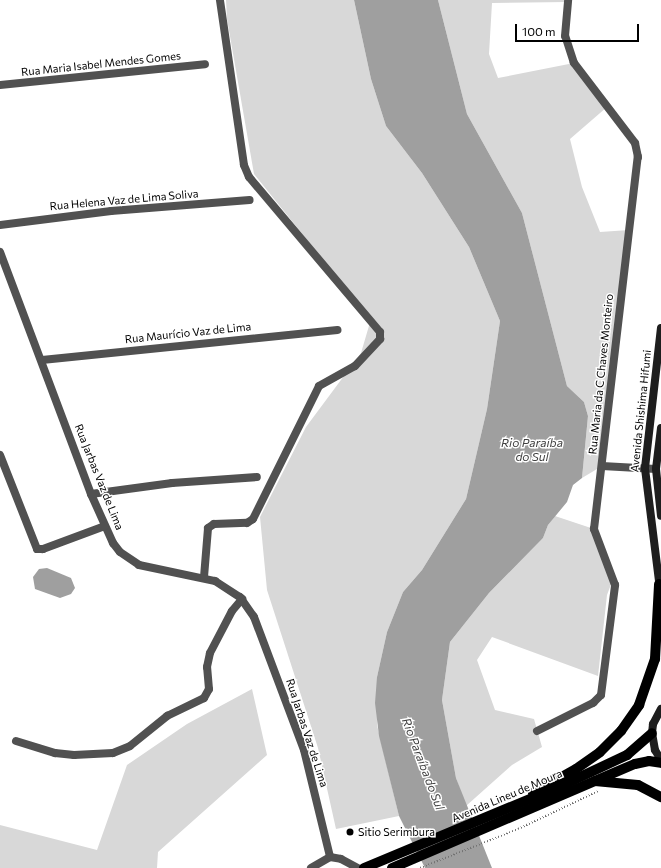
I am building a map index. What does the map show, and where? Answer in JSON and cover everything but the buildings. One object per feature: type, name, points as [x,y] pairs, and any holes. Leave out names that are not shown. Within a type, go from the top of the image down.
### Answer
[{"type":"main road","points":[[517,806],[524,798],[589,761],[611,743],[632,717],[644,693],[655,659],[660,588]]},
{"type":"main road","name":"Avenida Lineu de Moura","points":[[506,816],[517,806],[627,755],[652,733]]},
{"type":"main road","name":"Avenida Lineu de Moura","points":[[364,868],[506,816],[640,762],[661,763]]},
{"type":"main road","points":[[595,781],[638,785],[661,797]]},
{"type":"main road","points":[[395,867],[506,816]]},
{"type":"street","points":[[204,577],[208,528],[214,524],[247,523],[252,519],[319,386],[359,363],[380,339],[380,332],[249,177],[244,166],[220,0]]},
{"type":"street","name":"Rua Maria da C Chaves Monteiro","points":[[537,732],[594,704],[601,695],[615,593],[613,579],[594,529],[638,150],[574,63],[565,36],[568,0]]},
{"type":"street","name":"Rua Maria Isabel Mendes Gomes","points":[[0,85],[205,64]]},
{"type":"street","name":"Rua Helena Vaz de Lima Soliva","points":[[0,225],[111,211],[250,200]]},
{"type":"street","name":"Rua Jarbas Vaz de Lima","points":[[0,252],[42,360],[91,494],[105,526],[120,552],[134,563],[151,569],[204,577],[231,590],[242,599],[259,627],[304,750],[330,857]]},
{"type":"street","name":"Avenida Shishima Hifumi","points":[[660,588],[645,468],[661,328]]},
{"type":"street","name":"Rua Maurício Vaz de Lima","points":[[42,360],[337,330]]},
{"type":"street","name":"Avenida Shishima Hifumi","points":[[661,428],[656,469],[661,516]]},
{"type":"street","points":[[0,455],[37,549],[43,549],[105,526]]},
{"type":"street","points":[[602,466],[656,469]]},
{"type":"street","points":[[91,494],[172,483],[257,477]]},
{"type":"street","points":[[16,741],[55,753],[74,755],[113,753],[130,746],[167,716],[204,698],[209,689],[207,667],[210,653],[228,618],[242,599]]},
{"type":"street","points":[[661,709],[653,724],[652,733],[655,750],[661,760]]},
{"type":"street","points":[[311,868],[330,857],[341,859],[358,868]]},
{"type":"path","points":[[420,868],[518,829],[600,790]]},
{"type":"shaded area","points":[[226,0],[354,0],[371,79],[386,126],[422,173],[469,247],[500,321],[487,409],[466,499],[422,570],[403,592],[387,632],[377,677],[377,725],[399,816],[336,829],[318,748],[267,590],[260,517],[306,427],[361,353],[371,319],[254,174],[227,19]]},
{"type":"shaded area","points":[[438,0],[568,0],[567,2],[492,3],[489,54],[498,78],[574,63],[607,107],[570,139],[582,187],[600,232],[629,230],[602,466],[582,478],[588,416],[584,402],[567,386],[522,213],[467,114]]},
{"type":"shaded area","points":[[555,516],[594,529],[613,579],[607,595],[598,676],[492,637],[477,660],[495,710],[534,719],[542,747],[512,765],[466,806],[456,778],[442,700],[450,642],[489,593],[543,538],[548,525]]},
{"type":"shaded area","points":[[252,689],[267,755],[158,852],[157,868],[0,868],[0,825],[97,850],[127,765],[187,724]]},
{"type":"water","name":"Rio Paraíba do Sul","points":[[354,0],[438,0],[467,114],[522,213],[567,386],[584,402],[588,416],[582,478],[573,485],[567,502],[548,525],[543,538],[489,593],[450,642],[442,700],[456,778],[492,868],[425,868],[399,816],[379,736],[375,703],[377,677],[387,632],[403,592],[422,570],[466,499],[487,409],[500,321],[469,247],[422,173],[386,126],[371,79]]},
{"type":"water","points":[[47,568],[71,578],[75,588],[71,594],[60,598],[35,589],[33,577],[39,569]]},
{"type":"place","name":"Sitio Serimbura","points":[[350,832]]}]
